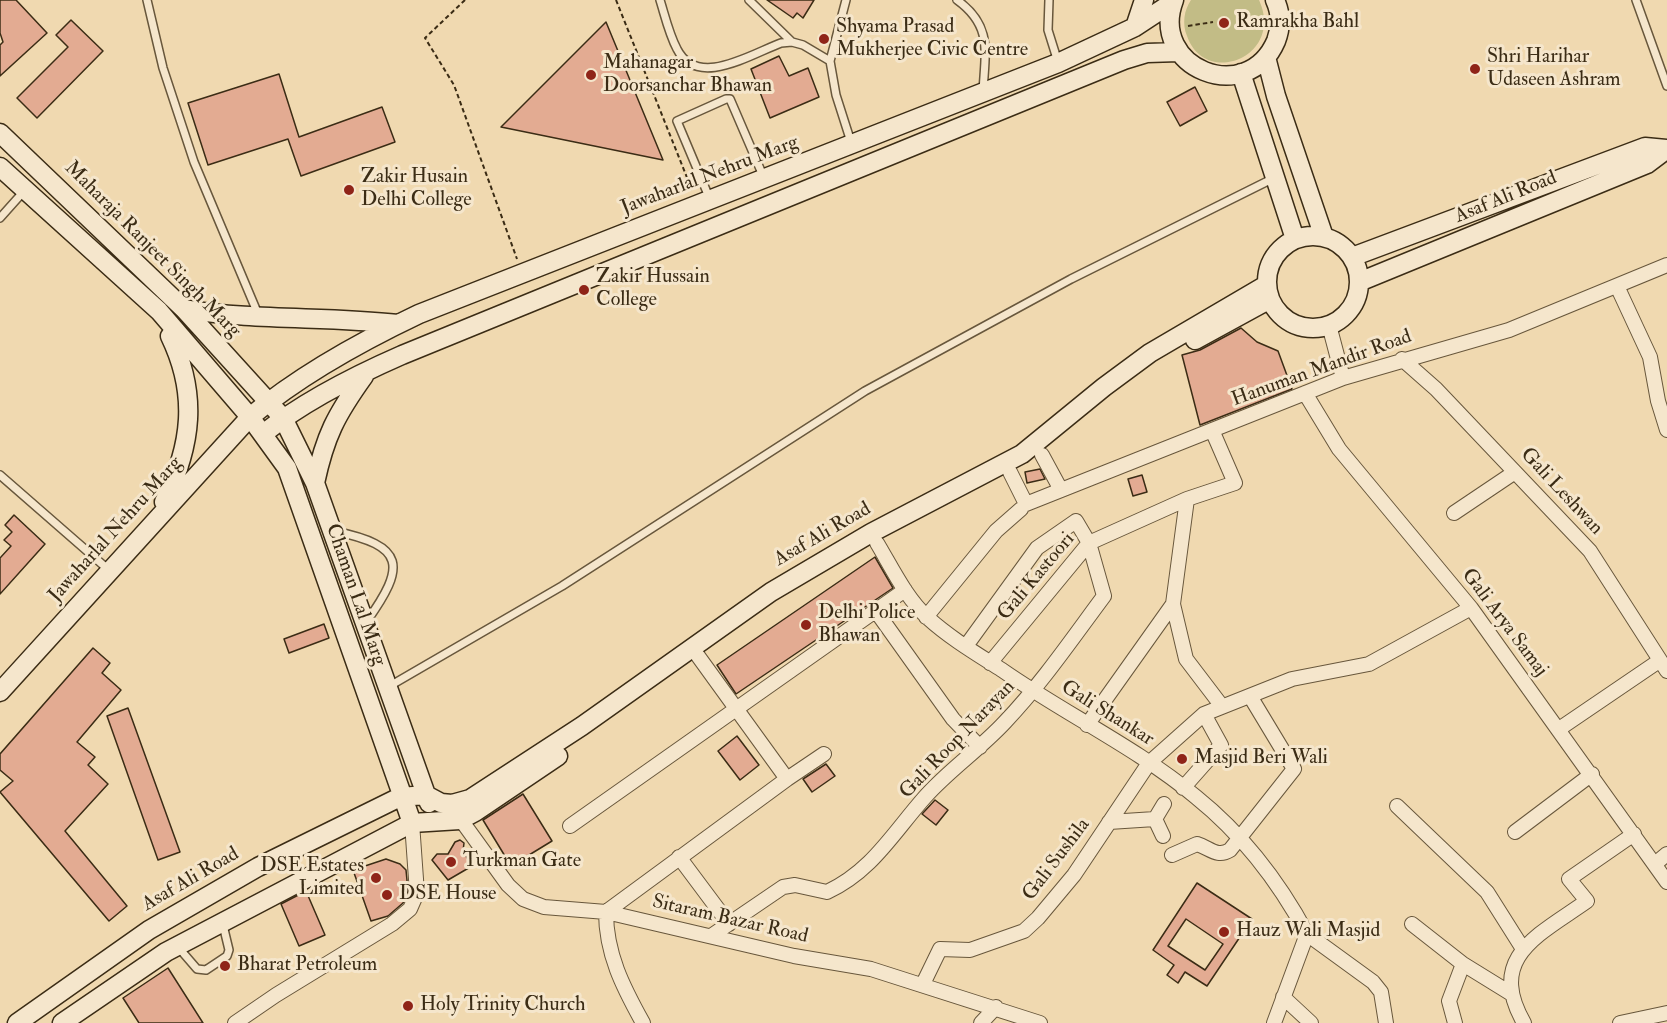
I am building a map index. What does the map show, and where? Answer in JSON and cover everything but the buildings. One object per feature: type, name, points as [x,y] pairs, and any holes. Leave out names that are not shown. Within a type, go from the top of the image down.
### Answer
[{"type":"main road","points":[[1135,27],[1144,0]]},
{"type":"main road","points":[[1173,1],[1170,28],[1179,52],[1196,68],[1218,75],[1241,73],[1266,57],[1278,36],[1280,2]]},
{"type":"main road","name":"Jawaharlal Nehru Marg","points":[[0,692],[250,417],[269,401],[344,353],[398,324],[523,273],[1058,63],[1135,27],[1173,1]]},
{"type":"main road","points":[[263,434],[283,418],[369,370],[1124,60],[1147,53],[1179,52]]},
{"type":"main road","points":[[1266,57],[1276,96],[1324,237]]},
{"type":"main road","points":[[1241,73],[1295,239]]},
{"type":"main road","name":"Maharaja Ranjeet Singh Marg","points":[[0,134],[184,309],[269,401]]},
{"type":"main road","name":"Asaf Ali Road","points":[[1352,257],[1645,147],[1667,149]]},
{"type":"main road","name":"Asaf Ali Road","points":[[1359,282],[1647,164],[1667,149]]},
{"type":"main road","name":"Maharaja Ranjeet Singh Marg","points":[[0,167],[159,311],[250,417]]},
{"type":"main road","points":[[1308,236],[1324,237],[1344,247],[1352,257],[1359,282],[1350,308],[1341,318],[1329,325],[1315,328],[1300,326],[1287,320],[1277,311],[1268,292],[1268,270],[1274,257],[1283,246],[1295,239],[1308,236]]},
{"type":"main road","name":"Asaf Ali Road","points":[[62,1023],[177,946],[412,824],[436,823],[589,735],[777,601],[877,543],[1042,455],[1111,396],[1156,363],[1268,292]]},
{"type":"main road","name":"Asaf Ali Road","points":[[456,812],[470,799],[582,726],[771,592],[872,533],[1022,454],[1104,387],[1150,353],[1268,292]]},
{"type":"main road","points":[[184,309],[226,316],[362,320],[398,324]]},
{"type":"main road","points":[[154,522],[175,479],[188,436],[189,395],[181,357],[159,311]]},
{"type":"main road","points":[[315,483],[322,447],[337,413],[369,370]]},
{"type":"main road","points":[[269,401],[283,418],[315,483]]},
{"type":"main road","name":"Chaman Lal Marg","points":[[250,417],[287,468],[400,797]]},
{"type":"main road","name":"Chaman Lal Marg","points":[[315,483],[426,795]]},
{"type":"main road","points":[[426,795],[436,823]]},
{"type":"main road","name":"Asaf Ali Road","points":[[17,1023],[148,930],[258,867],[400,797],[426,795],[456,812]]},
{"type":"main road","points":[[400,797],[412,824]]},
{"type":"street","name":"Hanuman Mandir Road","points":[[926,616],[996,531],[1024,507],[1061,490],[1344,378],[1402,359],[1509,330],[1667,265]]},
{"type":"street","points":[[1617,286],[1661,377],[1658,400],[1667,430]]},
{"type":"street","points":[[1329,325],[1344,378]]},
{"type":"street","name":"Gali Leshwan","points":[[1402,359],[1436,389],[1590,551],[1663,666]]},
{"type":"street","name":"Gali Arya Samaj","points":[[1305,393],[1339,449],[1471,608],[1592,774],[1667,882]]},
{"type":"street","name":"Gali Kastoori","points":[[990,663],[1089,543],[1187,499],[1235,483],[1212,430]]},
{"type":"street","points":[[1042,455],[1061,490]]},
{"type":"street","points":[[1010,472],[1024,507]]},
{"type":"street","points":[[1454,513],[1515,472]]},
{"type":"street","points":[[1187,499],[1173,604],[1186,659],[1221,705]]},
{"type":"street","points":[[966,646],[1037,548],[1076,521],[1089,543]]},
{"type":"street","name":"Gali Shankar","points":[[877,543],[905,590],[926,616],[990,663],[1183,788],[1240,839],[1284,892],[1307,934]]},
{"type":"street","name":"Gali Roop Narayan","points":[[711,936],[783,887],[795,885],[827,892],[840,886],[866,867],[892,841],[949,771],[980,747],[1033,691],[1104,596],[1089,543]]},
{"type":"street","points":[[570,826],[905,590]]},
{"type":"street","points":[[1087,725],[1173,604]]},
{"type":"street","name":"Gali Sushila","points":[[923,984],[940,949],[969,950],[1024,931],[1057,898],[1149,764],[1204,714],[1221,705],[1292,679],[1369,664],[1471,608]]},
{"type":"street","points":[[876,611],[953,719],[980,747]]},
{"type":"street","points":[[698,656],[787,779]]},
{"type":"street","points":[[1558,729],[1663,666]]},
{"type":"street","points":[[1172,855],[1197,844],[1214,853],[1223,854],[1240,839],[1294,769],[1250,696]]},
{"type":"street","points":[[1183,788],[1221,745],[1204,714]]},
{"type":"street","points":[[643,1023],[610,956],[606,936],[606,912],[678,857],[824,754]]},
{"type":"street","points":[[1515,832],[1592,774]]},
{"type":"street","points":[[1155,819],[1164,804]]},
{"type":"street","points":[[1397,806],[1487,892],[1523,949]]},
{"type":"street","name":"Sitaram Bazar Road","points":[[456,812],[508,885],[523,899],[544,907],[606,912],[794,956],[871,969],[996,1007],[1040,1023]]},
{"type":"street","points":[[1110,822],[1155,819]]},
{"type":"street","points":[[1155,819],[1163,836]]},
{"type":"street","points":[[235,1023],[276,994],[392,924],[410,909],[417,893],[412,824]]},
{"type":"street","points":[[1524,1023],[1510,993],[1510,971],[1523,949],[1587,901],[1569,879],[1634,834]]},
{"type":"street","points":[[1655,864],[1667,854]]},
{"type":"street","points":[[678,857],[729,924]]},
{"type":"street","points":[[1412,924],[1463,964],[1510,993]]},
{"type":"street","points":[[1274,1023],[1307,934],[1373,982],[1381,992],[1386,1023]]},
{"type":"street","points":[[1455,1023],[1449,1001],[1463,964]]},
{"type":"street","points":[[1284,997],[1311,1023]]},
{"type":"street","points":[[981,1023],[996,1007]]},
{"type":"street","points":[[1620,1023],[1667,1013]]},
{"type":"lane","points":[[147,0],[163,68],[194,162],[259,317]]},
{"type":"lane","points":[[660,0],[677,50],[687,62],[701,69],[714,68],[780,43],[792,42],[803,45],[830,61]]},
{"type":"lane","points":[[749,0],[792,42]]},
{"type":"lane","points":[[846,0],[830,61],[836,95],[852,144]]},
{"type":"lane","points":[[957,0],[980,23],[986,41],[983,93]]},
{"type":"lane","points":[[1049,0],[1048,30],[1058,63]]},
{"type":"lane","points":[[1636,0],[1667,86]]},
{"type":"lane","points":[[704,202],[677,121],[726,99],[730,99],[764,178]]},
{"type":"lane","points":[[388,687],[562,586],[865,390],[1071,279],[1274,178]]},
{"type":"lane","points":[[0,218],[4,209],[25,190]]},
{"type":"lane","points":[[0,475],[110,571]]},
{"type":"lane","points":[[332,531],[372,542],[384,549],[391,560],[394,571],[392,582],[365,624]]},
{"type":"lane","points":[[177,946],[197,969],[206,970],[227,956],[229,950],[222,922]]},
{"type":"path","points":[[465,0],[425,38],[454,85],[523,273]]},
{"type":"path","points":[[616,0],[704,202]]},
{"type":"path","points":[[1170,28],[1213,21]]},
{"type":"shaded area","points":[[1191,0],[1259,0],[1264,20],[1261,37],[1252,50],[1240,59],[1225,62],[1210,60],[1196,52],[1185,31],[1184,17]]},
{"type":"place","name":"Ramrakha Bahl","points":[[1224,23]]},
{"type":"place","name":"Shyama Prasad Mukherjee Civic Centre","points":[[824,39]]},
{"type":"place","name":"Shri Harihar Udaseen Ashram","points":[[1475,69]]},
{"type":"place","name":"Mahanagar Doorsanchar Bhawan","points":[[591,75]]},
{"type":"place","name":"Zakir Husain Delhi College","points":[[349,190]]},
{"type":"place","name":"Zakir Hussain College","points":[[584,290]]},
{"type":"place","name":"Delhi Police Bhawan","points":[[806,625]]},
{"type":"place","name":"Masjid Beri Wali","points":[[1182,759]]},
{"type":"place","name":"Turkman Gate","points":[[451,862]]},
{"type":"place","name":"DSE Estates Limited","points":[[376,878]]},
{"type":"place","name":"DSE House","points":[[387,895]]},
{"type":"place","name":"Hauz Wali Masjid","points":[[1224,932]]},
{"type":"place","name":"Bharat Petroleum","points":[[225,966]]},
{"type":"place","name":"Holy Trinity Church","points":[[408,1006]]}]
